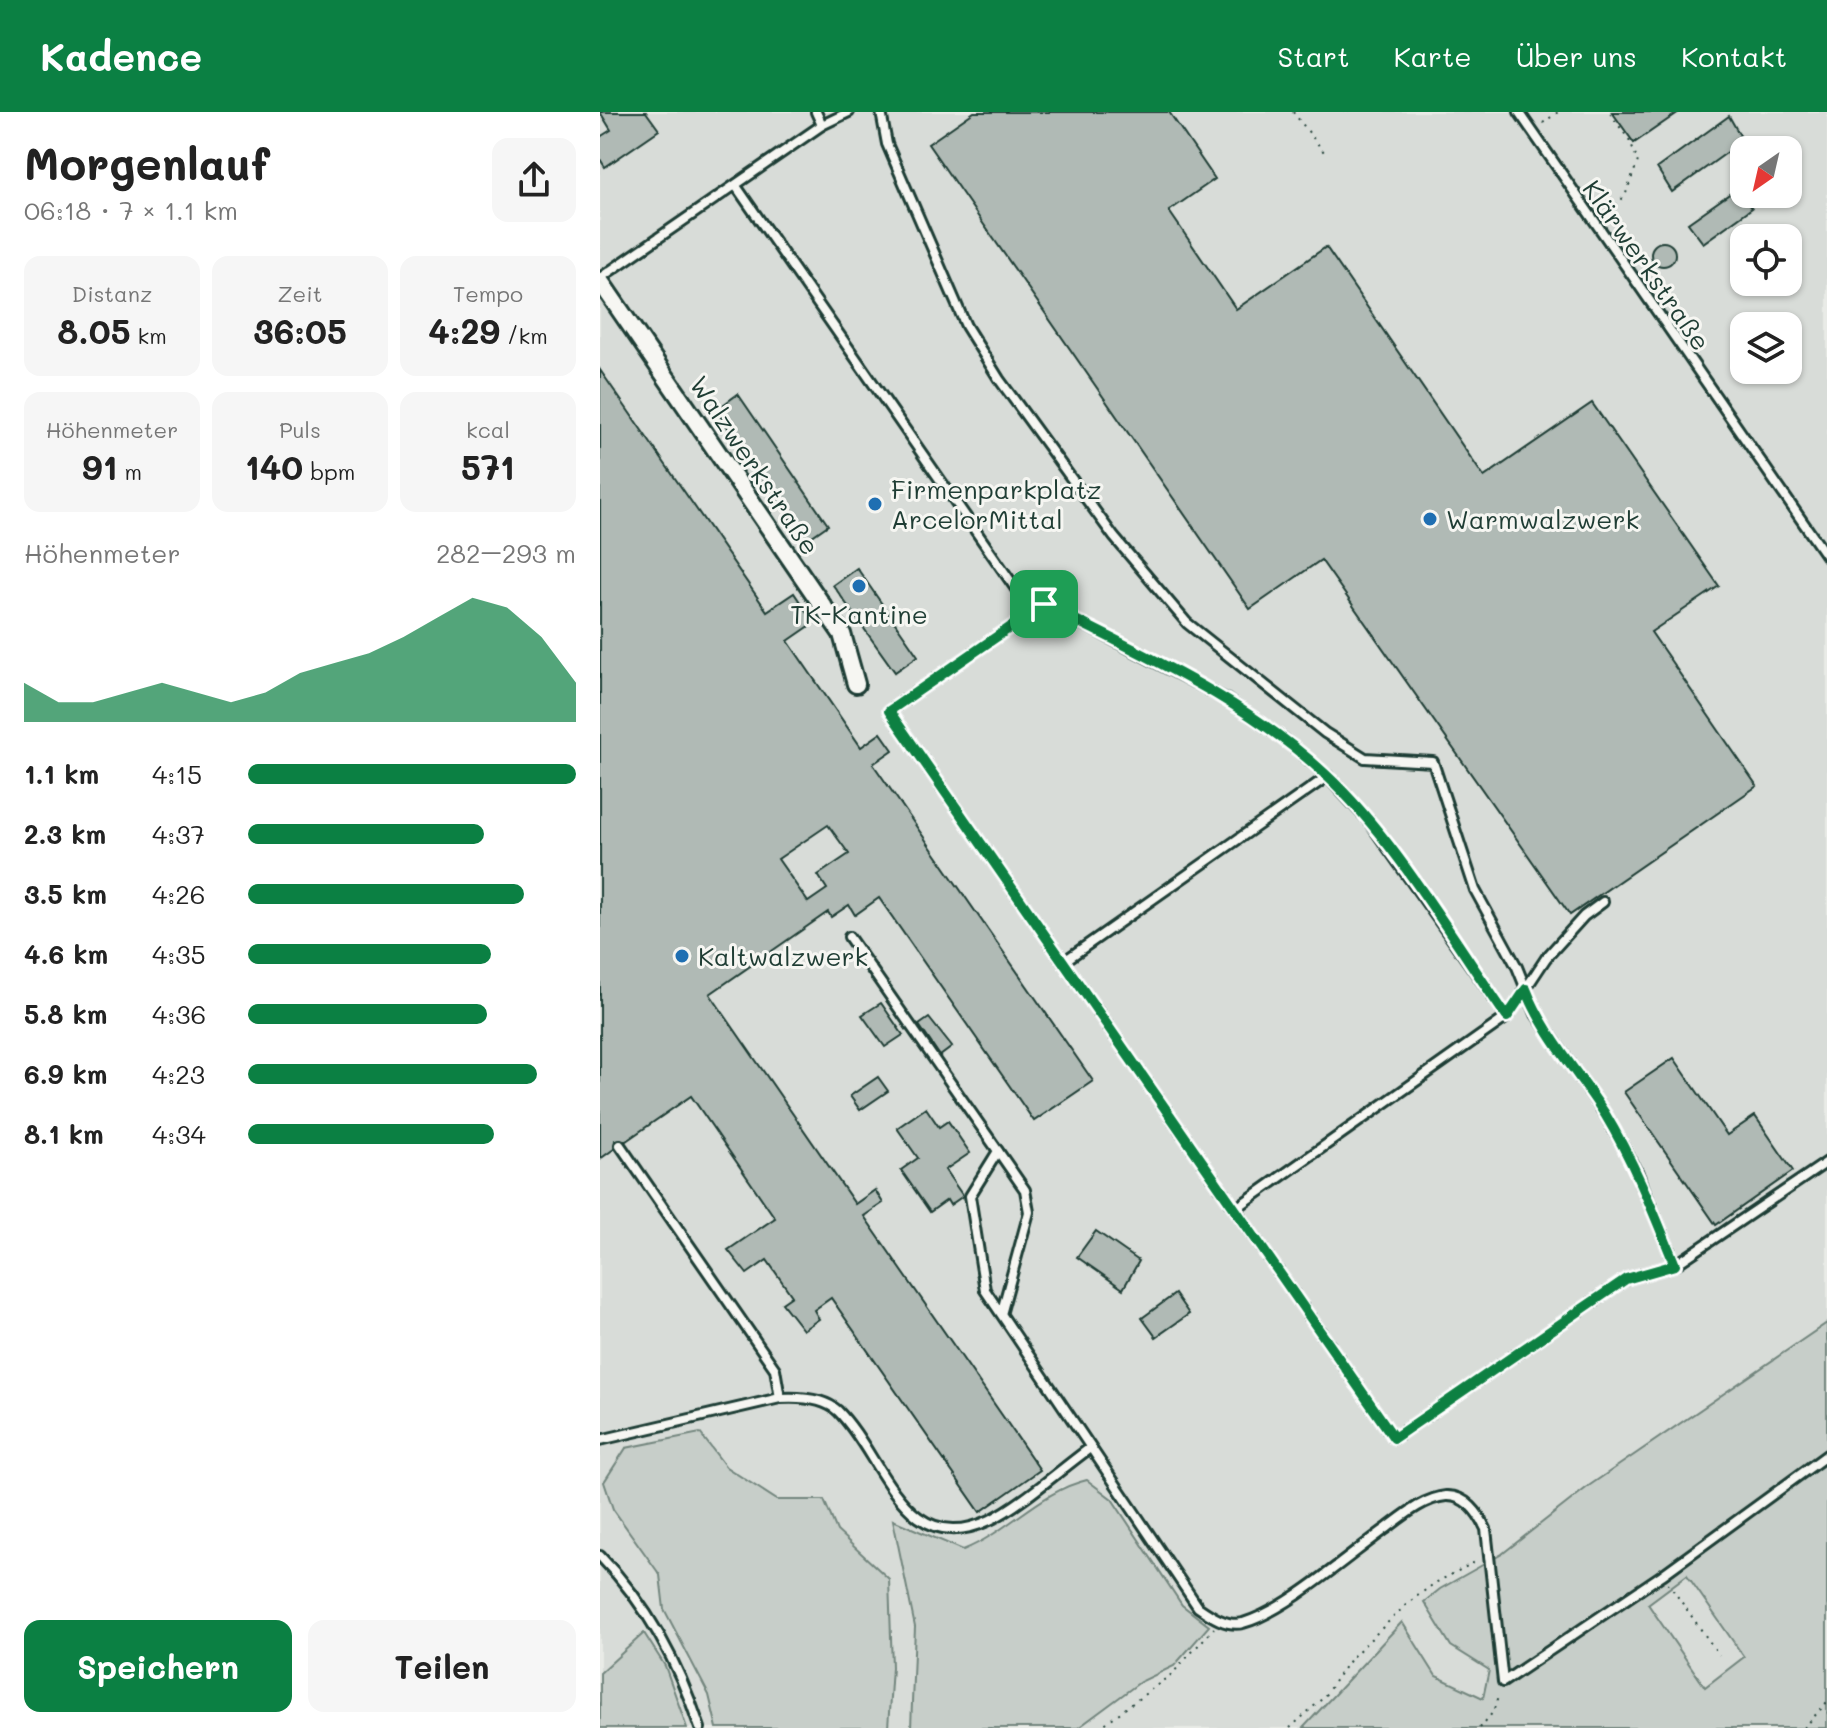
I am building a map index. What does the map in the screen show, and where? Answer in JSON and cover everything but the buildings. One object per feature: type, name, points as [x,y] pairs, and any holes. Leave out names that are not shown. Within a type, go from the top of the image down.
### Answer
[{"type":"street","name":"Walzwerkstraße","points":[[600,279],[842,634],[856,684]]},
{"type":"lane","points":[[816,112],[822,125]]},
{"type":"lane","points":[[600,279],[822,125],[849,112]]},
{"type":"lane","points":[[881,112],[887,144],[966,326],[999,379],[1114,537],[1187,623],[1325,733],[1365,758],[1433,762],[1475,890],[1536,1014],[1604,1113],[1637,1171],[1675,1265]]},
{"type":"lane","name":"Klärwerkstraße","points":[[1519,112],[1827,557]]},
{"type":"lane","points":[[736,186],[1016,589],[1226,699],[1284,739],[1328,776],[1368,820],[1507,1017]]},
{"type":"lane","points":[[1044,604],[889,711],[1394,1438],[1626,1279],[1675,1265],[1827,1162]]},
{"type":"lane","points":[[1063,962],[1328,776]]},
{"type":"lane","points":[[1235,1209],[1507,1017],[1556,948],[1584,916],[1603,902]]},
{"type":"lane","points":[[849,937],[1025,1190],[1029,1212],[1001,1312]]},
{"type":"lane","points":[[620,1145],[775,1369],[780,1398]]},
{"type":"lane","points":[[998,1151],[970,1196],[985,1290],[1198,1607],[1219,1621],[1241,1624],[1273,1609],[1415,1508],[1447,1496],[1465,1502],[1478,1512],[1486,1529],[1503,1682],[1662,1575],[1827,1455]]},
{"type":"lane","points":[[600,1440],[780,1398],[804,1397],[837,1409],[907,1510],[925,1524],[961,1528],[990,1520],[1090,1448]]},
{"type":"lane","points":[[600,1556],[624,1581],[654,1624],[683,1678],[700,1728]]},
{"type":"path","points":[[1293,112],[1324,152]]},
{"type":"path","points":[[1531,130],[1558,112]]},
{"type":"path","points":[[1595,226],[1625,196],[1638,161],[1630,141],[1609,112]]},
{"type":"path","points":[[1290,1728],[1323,1698],[1350,1659],[1408,1603],[1435,1583],[1489,1555]]},
{"type":"path","points":[[1662,1575],[1719,1655]]},
{"type":"path","points":[[1099,1728],[1172,1674],[1202,1644],[1219,1621]]},
{"type":"path","points":[[1480,1728],[1493,1712],[1503,1682]]},
{"type":"path","points":[[1804,1728],[1827,1702]]},
{"type":"shaded area","points":[[600,112],[1827,112],[1827,1323],[1590,1485],[1502,1554],[1440,1589],[1425,1602],[1451,1646],[1489,1670],[1484,1698],[1436,1676],[1314,1718],[1303,1728],[1078,1728],[1140,1682],[1174,1666],[1209,1626],[1182,1605],[1112,1499],[1063,1486],[991,1539],[963,1550],[893,1521],[915,1627],[914,1715],[911,1728],[888,1728],[892,1667],[889,1579],[837,1531],[824,1500],[777,1501],[726,1467],[699,1433],[613,1509],[660,1575],[664,1609],[709,1695],[717,1728],[687,1728],[665,1666],[600,1673]]},
{"type":"shaded area","points":[[1827,1323],[1827,1728],[1303,1728],[1402,1622],[1436,1676],[1483,1698],[1489,1670],[1451,1646],[1424,1602],[1440,1589],[1502,1554],[1590,1485]],"holes":[[[1687,1575],[1744,1657],[1705,1687],[1648,1604]]]},
{"type":"shaded area","points":[[700,1433],[726,1467],[777,1500],[824,1500],[837,1531],[889,1579],[892,1667],[888,1728],[717,1728],[709,1695],[664,1609],[660,1575],[613,1509],[604,1482],[626,1448]]},
{"type":"shaded area","points":[[1087,1480],[1112,1499],[1182,1605],[1209,1626],[1174,1666],[1140,1682],[1078,1728],[911,1728],[915,1627],[893,1520],[963,1550],[995,1533],[1054,1493]]},
{"type":"shaded area","points":[[1687,1574],[1744,1657],[1705,1688],[1648,1604]]},
{"type":"shaded area","points":[[644,1633],[665,1666],[687,1728],[600,1728],[600,1673]]},
{"type":"place","name":"Firmenparkplatz ArcelorMittal","points":[[875,504]]},
{"type":"place","name":"Warmwalzwerk","points":[[1430,519]]},
{"type":"place","name":"TK-Kantine","points":[[859,586]]},
{"type":"place","name":"Kaltwalzwerk","points":[[682,956]]},
{"type":"route","points":[[1044,604],[1226,699],[1284,739],[1328,776],[1368,820],[1507,1017],[1526,989],[1536,1014],[1604,1113],[1637,1171],[1675,1265],[1626,1279],[1394,1438],[889,711],[1044,604]]}]
